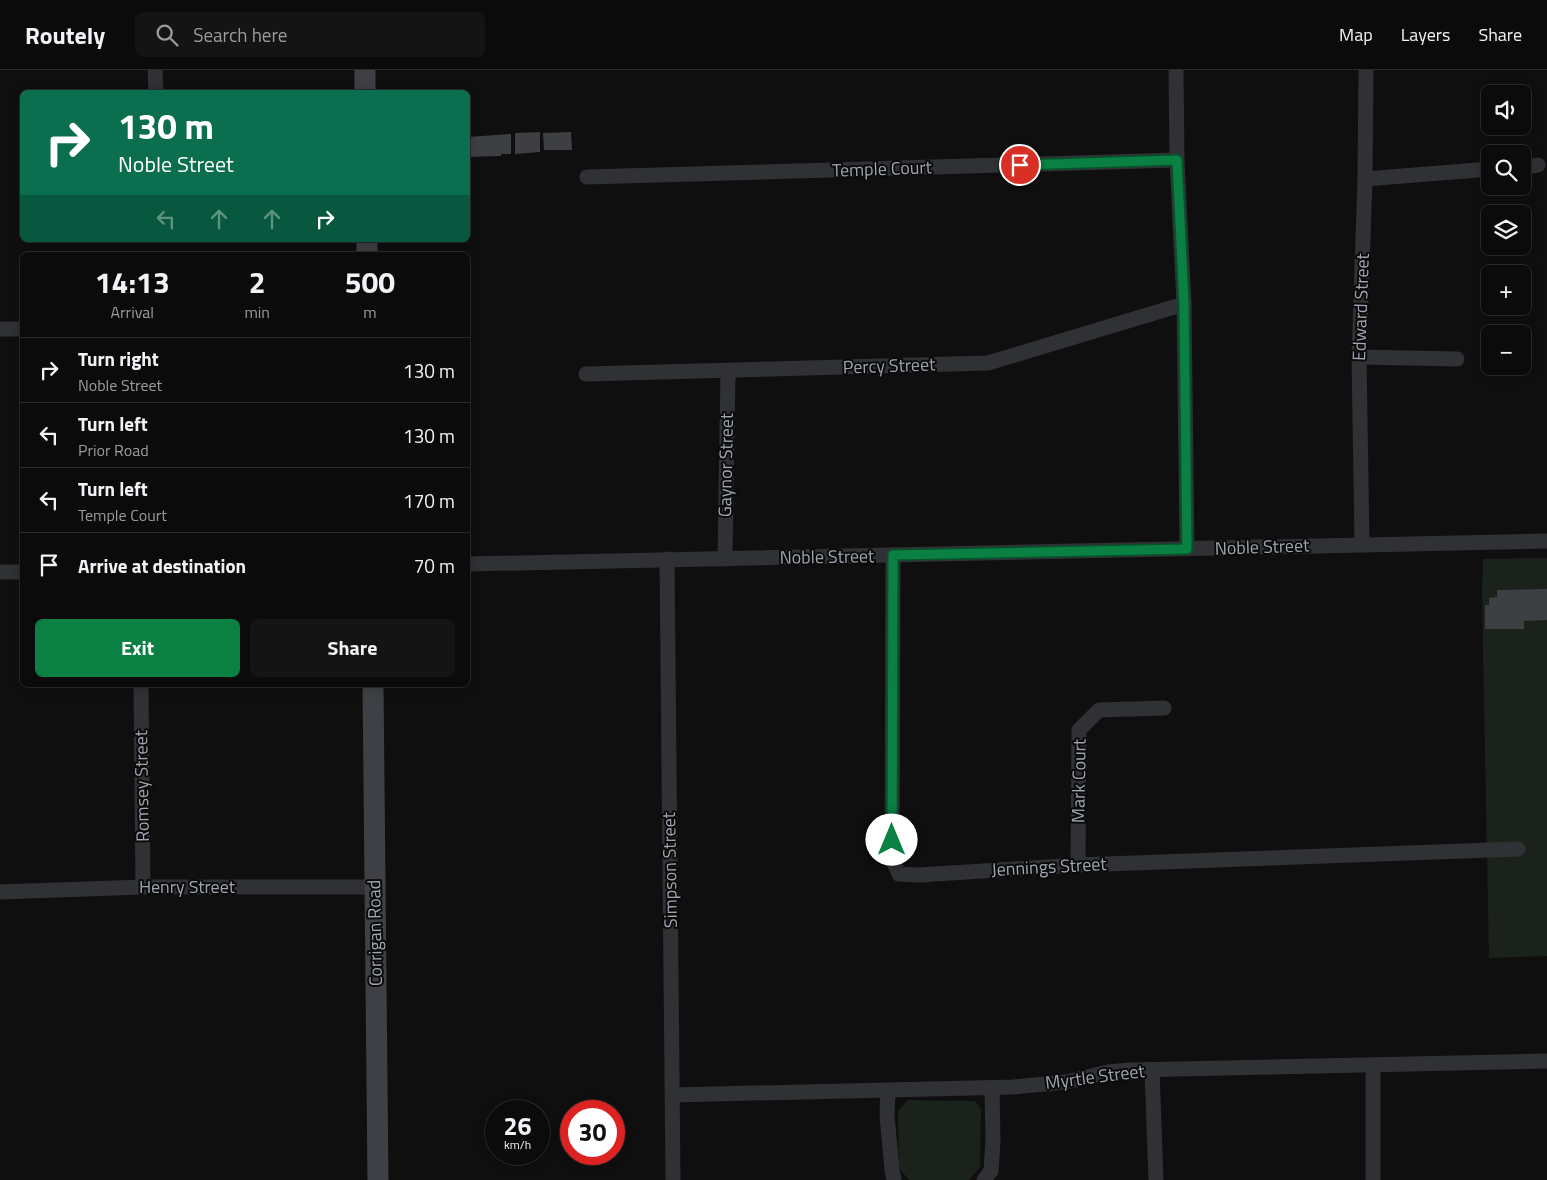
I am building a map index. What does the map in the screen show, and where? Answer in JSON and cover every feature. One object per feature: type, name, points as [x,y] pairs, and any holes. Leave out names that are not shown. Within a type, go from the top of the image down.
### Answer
[{"type":"main road","points":[[365,70],[365,90]]},
{"type":"main road","name":"Corrigan Road","points":[[373,687],[378,1180]]},
{"type":"street","points":[[155,70],[156,90]]},
{"type":"street","points":[[1176,70],[1177,160],[1184,304],[1187,549]]},
{"type":"street","name":"Edward Street","points":[[1362,544],[1359,357],[1365,179],[1366,70]]},
{"type":"street","name":"Temple Court","points":[[587,178],[1177,160]]},
{"type":"street","points":[[1365,179],[1481,170]]},
{"type":"street","name":"Percy Street","points":[[586,374],[988,362],[1184,304]]},
{"type":"street","points":[[0,328],[20,329]]},
{"type":"street","points":[[1359,357],[1457,359]]},
{"type":"street","name":"Gaynor Street","points":[[725,559],[728,371]]},
{"type":"street","name":"Noble Street","points":[[470,564],[1547,541]]},
{"type":"street","name":"Jennings Street","points":[[893,555],[892,859],[899,874],[920,875],[1078,865],[1518,849]]},
{"type":"street","name":"Simpson Street","points":[[667,559],[673,1180]]},
{"type":"street","points":[[0,572],[20,572]]},
{"type":"street","name":"Romsey Street","points":[[140,687],[143,886]]},
{"type":"street","name":"Mark Court","points":[[1078,865],[1080,730],[1099,710],[1164,708]]},
{"type":"street","name":"Henry Street","points":[[0,892],[143,886],[374,887]]},
{"type":"street","name":"Myrtle Street","points":[[672,1095],[992,1088],[1066,1082],[1108,1072],[1152,1070],[1547,1061]]},
{"type":"street","points":[[1373,1180],[1374,1065]]},
{"type":"street","points":[[1152,1070],[1156,1180]]},
{"type":"street","points":[[984,1180],[991,1171],[993,1141],[992,1088]]},
{"type":"street","points":[[888,1090],[887,1115],[894,1180]]},
{"type":"shaded area","points":[[1547,558],[1547,956],[1489,958],[1482,597],[1483,559]]},
{"type":"shaded area","points":[[908,1100],[975,1101],[981,1109],[980,1167],[969,1180],[909,1180],[899,1168],[898,1111]]},
{"type":"building","points":[[540,132],[540,152],[515,154],[515,133]]},
{"type":"building","points":[[571,132],[572,150],[544,150],[543,133]]},
{"type":"building","points":[[511,134],[511,154],[470,157],[470,137]]},
{"type":"building","points":[[1547,589],[1547,620],[1524,621],[1524,629],[1485,629],[1485,605],[1489,605],[1489,598],[1497,597],[1497,590]]},
{"type":"route","points":[[892,840],[893,555],[1187,549],[1184,304],[1177,160],[1020,165]]}]
